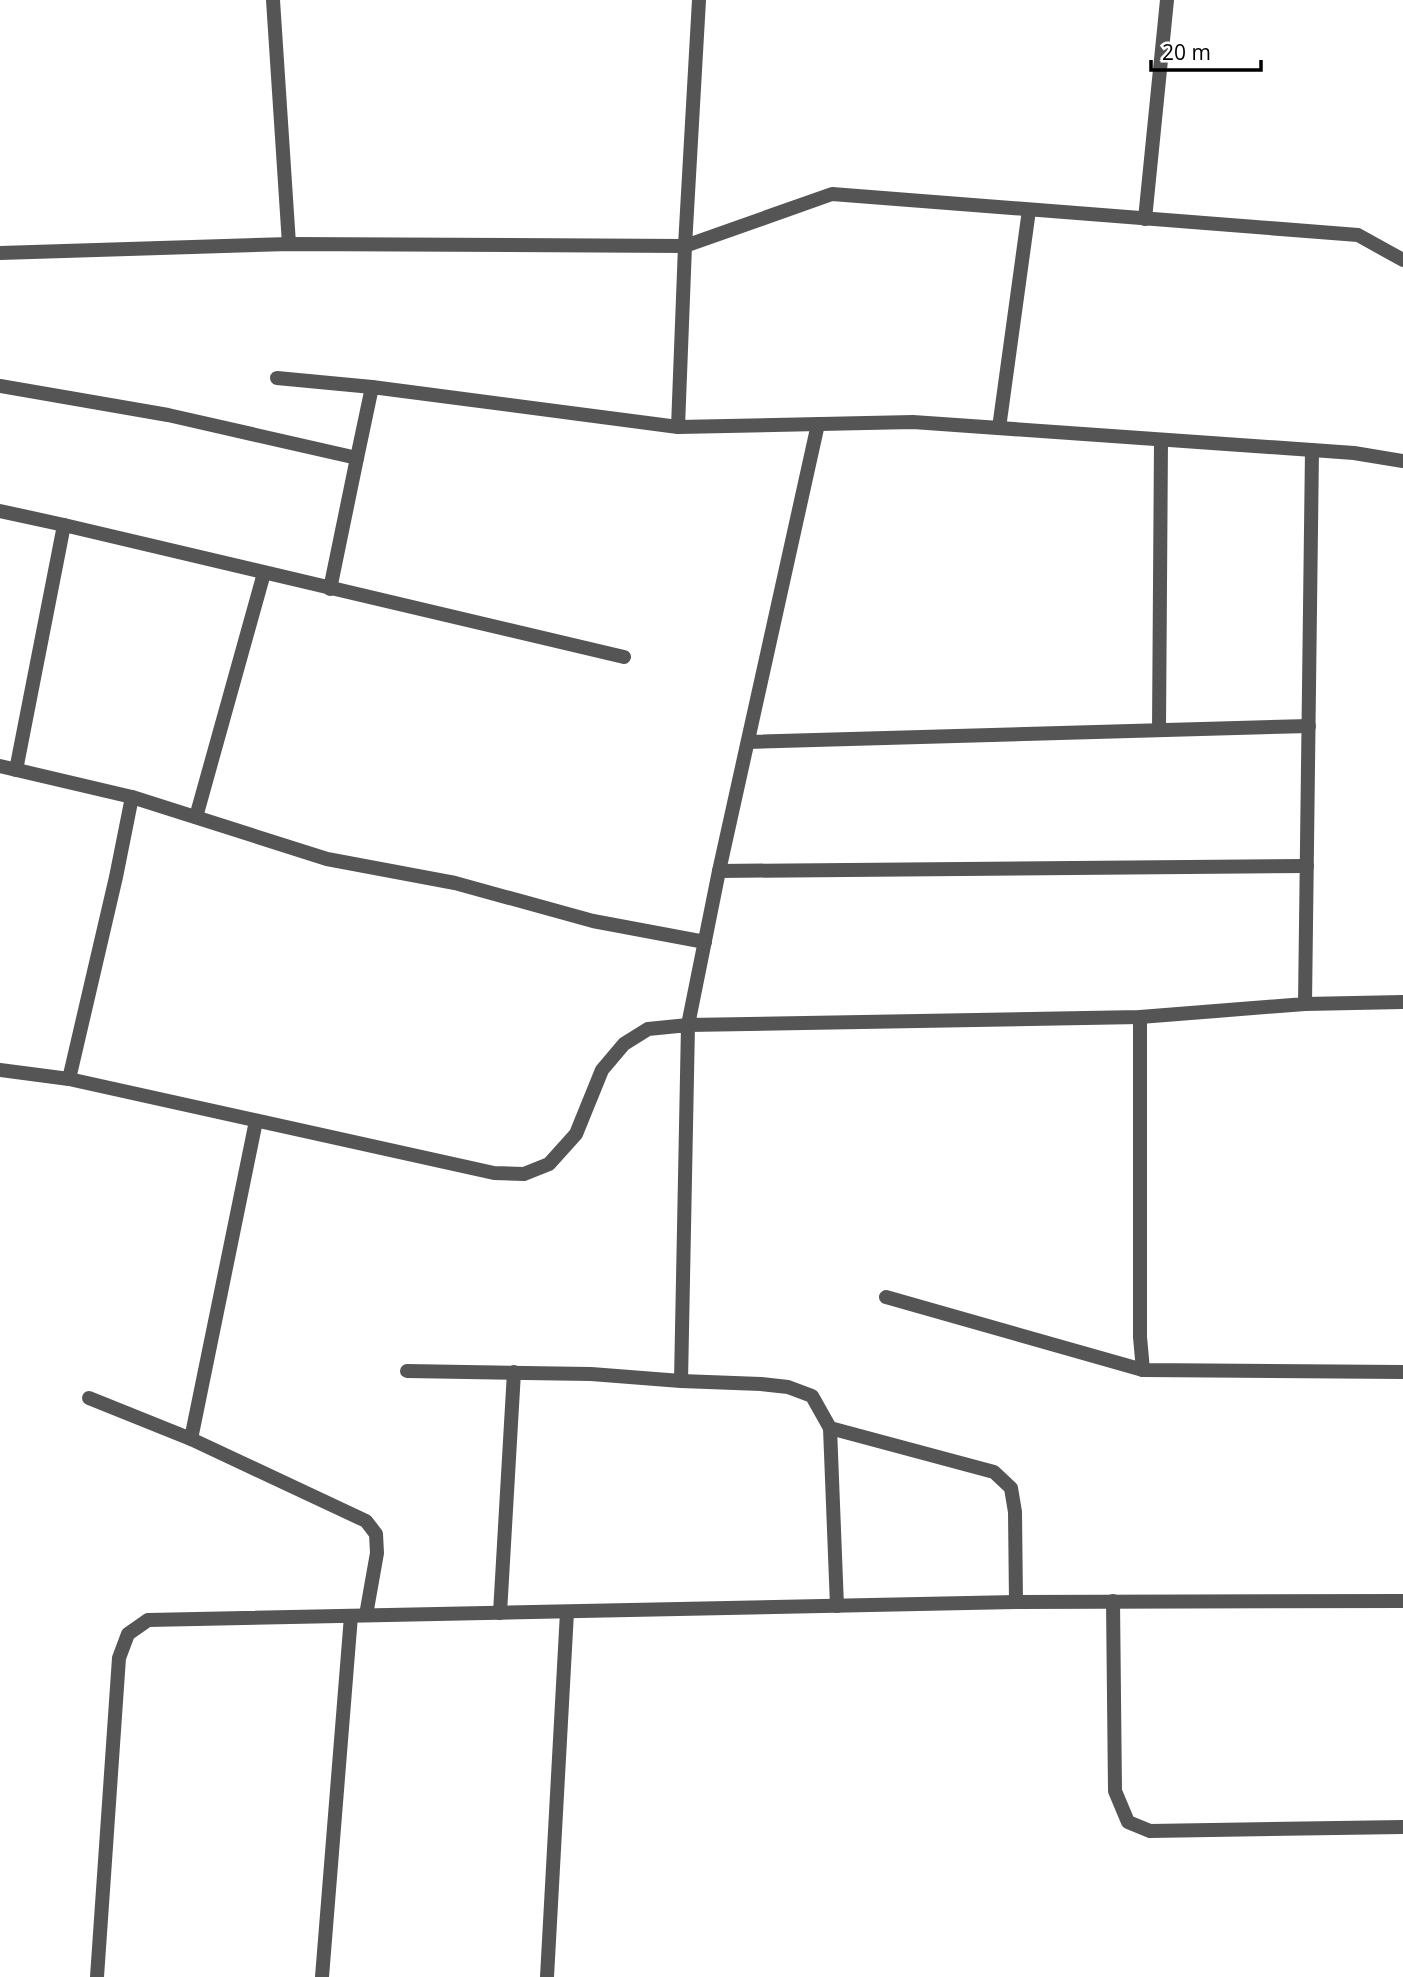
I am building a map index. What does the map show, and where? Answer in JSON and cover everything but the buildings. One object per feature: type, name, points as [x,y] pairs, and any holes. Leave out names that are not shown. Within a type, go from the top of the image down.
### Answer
[{"type":"street","points":[[273,0],[289,244]]},
{"type":"street","points":[[678,427],[699,0]]},
{"type":"street","points":[[1145,219],[1167,0]]},
{"type":"street","points":[[0,253],[289,244],[685,246],[832,194],[1358,236],[1403,261]]},
{"type":"street","points":[[999,428],[1029,210]]},
{"type":"street","points":[[277,378],[372,387],[678,427],[913,422],[1354,453],[1403,461]]},
{"type":"street","points":[[0,386],[169,415],[358,458]]},
{"type":"street","points":[[330,589],[372,387]]},
{"type":"street","points":[[681,1381],[688,1025],[719,871],[818,424]]},
{"type":"street","points":[[1159,730],[1161,440]]},
{"type":"street","points":[[1305,1004],[1312,450]]},
{"type":"street","points":[[0,512],[624,657]]},
{"type":"street","points":[[16,769],[64,526]]},
{"type":"street","points":[[196,817],[264,573]]},
{"type":"street","points":[[748,742],[1309,726]]},
{"type":"street","points":[[0,766],[132,797],[327,859],[455,883],[593,921],[705,942]]},
{"type":"street","points":[[69,1079],[132,797]]},
{"type":"street","points":[[719,871],[1307,866]]},
{"type":"street","points":[[0,1070],[69,1079],[494,1173],[524,1174],[549,1164],[576,1133],[602,1070],[624,1044],[648,1029],[688,1025],[1140,1017],[1305,1004],[1403,1002]]},
{"type":"street","points":[[1140,1017],[1140,1336],[1143,1370]]},
{"type":"street","points":[[191,1439],[256,1121]]},
{"type":"street","points":[[886,1297],[1143,1370],[1403,1372]]},
{"type":"street","points":[[407,1371],[591,1374],[761,1384],[788,1387],[812,1396],[830,1428],[837,1606]]},
{"type":"street","points":[[500,1613],[514,1372]]},
{"type":"street","points":[[89,1398],[191,1439],[366,1521],[376,1534],[377,1553],[366,1615]]},
{"type":"street","points":[[830,1428],[993,1472],[1011,1488],[1015,1512],[1016,1602]]},
{"type":"street","points":[[1113,1601],[1115,1791],[1128,1822],[1150,1830],[1403,1827]]},
{"type":"street","points":[[97,1977],[119,1658],[128,1634],[148,1620],[1016,1602],[1403,1601]]},
{"type":"street","points":[[547,1977],[567,1612]]},
{"type":"street","points":[[322,1977],[351,1616]]}]
